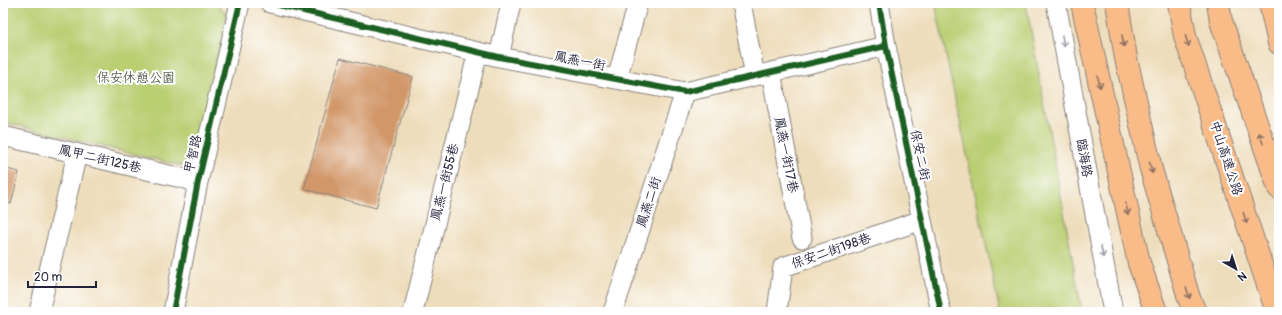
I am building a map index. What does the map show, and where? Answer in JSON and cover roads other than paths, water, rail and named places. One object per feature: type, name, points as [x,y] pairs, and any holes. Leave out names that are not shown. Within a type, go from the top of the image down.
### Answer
[{"type":"highway","points":[[1082,3],[1139,263],[1156,312]]},
{"type":"highway","points":[[1117,3],[1126,58],[1151,169],[1189,298],[1195,312]]},
{"type":"highway","name":"中山高速公路","points":[[1179,3],[1185,36],[1277,312]]},
{"type":"highway","points":[[1218,3],[1221,21],[1279,188]]},
{"type":"highway","points":[[1270,3],[1279,43]]},
{"type":"street","name":"甲智路","points":[[173,312],[198,182],[240,3]]},
{"type":"street","name":"鳳燕一街","points":[[270,3],[499,57],[685,92],[886,46]]},
{"type":"street","points":[[499,57],[511,3]]},
{"type":"street","points":[[617,79],[638,3]]},
{"type":"street","name":"鳳燕一街17巷","points":[[741,3],[763,74],[802,238]]},
{"type":"street","name":"保安二街","points":[[879,3],[886,46],[941,312]]},
{"type":"street","name":"臨海路","points":[[1056,3],[1113,312]]},
{"type":"street","name":"鳳燕一街55巷","points":[[414,312],[478,52]]},
{"type":"street","name":"鳳燕二街","points":[[613,312],[685,92]]},
{"type":"street","name":"鳳甲二街125巷","points":[[3,136],[198,182]]},
{"type":"street","points":[[39,312],[77,154]]},
{"type":"street","name":"保安二街198巷","points":[[777,312],[783,267],[922,220]]},
{"type":"park label","name":"保安休憩公園","points":[[136,78]]}]
